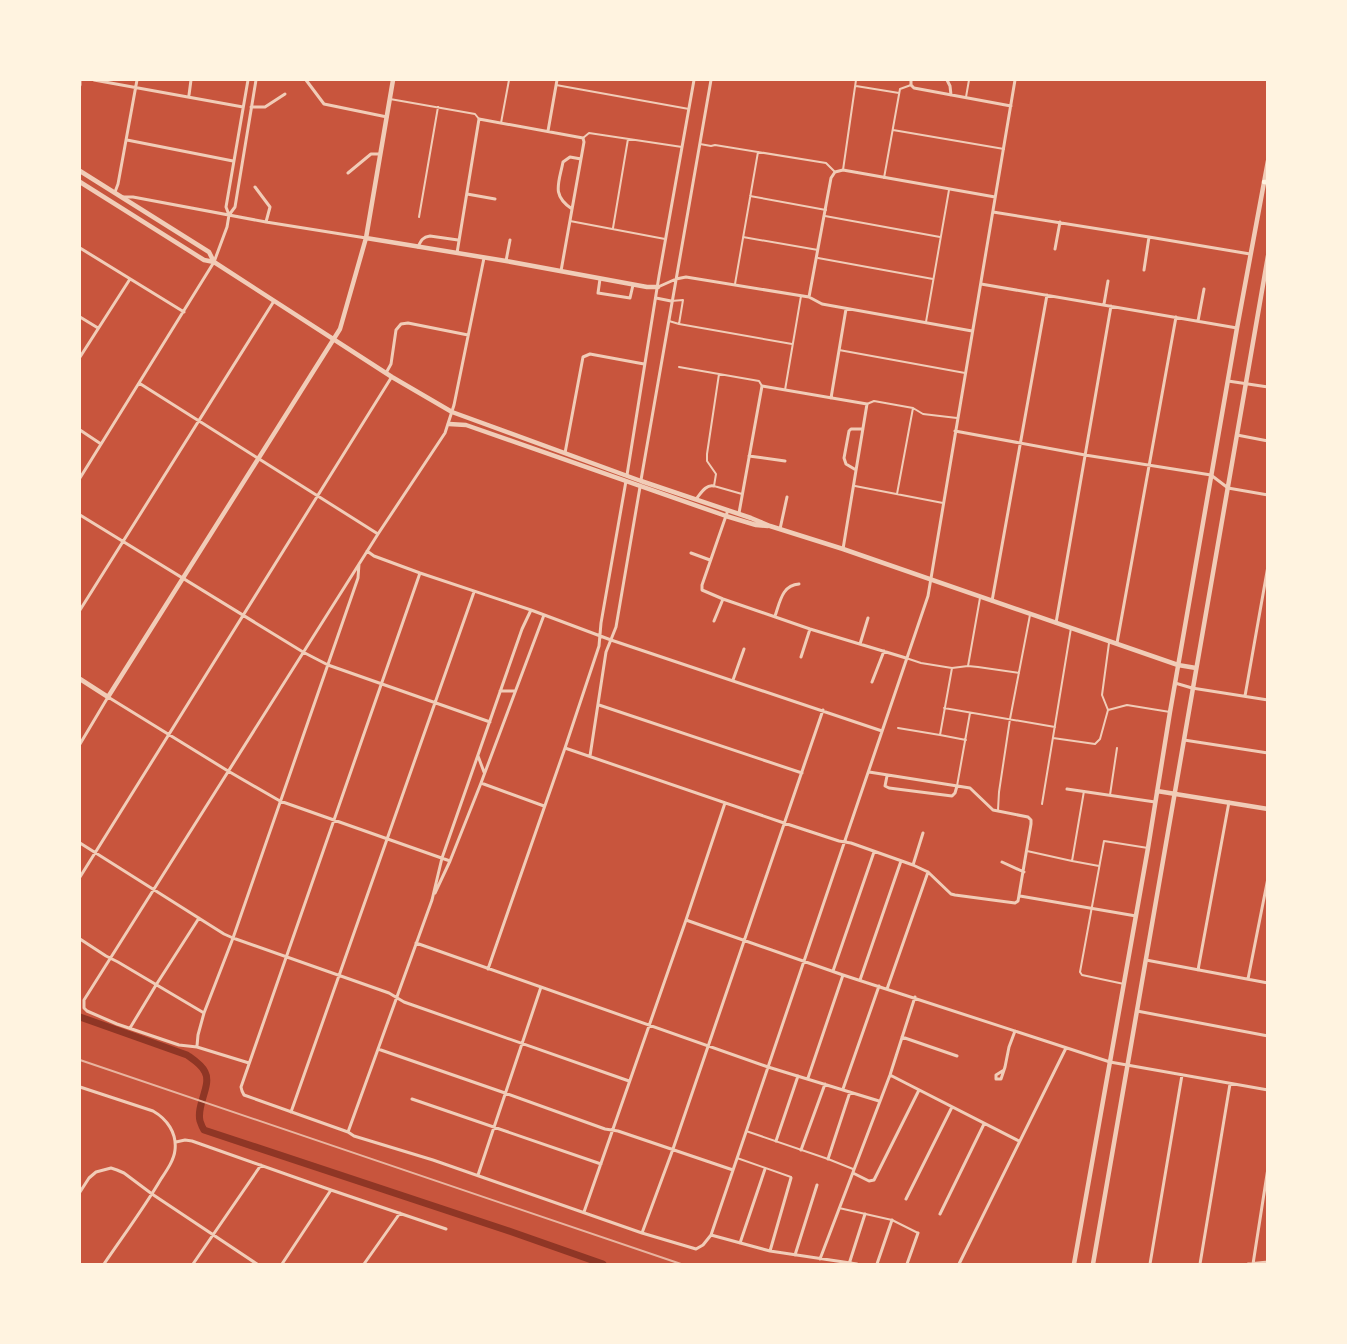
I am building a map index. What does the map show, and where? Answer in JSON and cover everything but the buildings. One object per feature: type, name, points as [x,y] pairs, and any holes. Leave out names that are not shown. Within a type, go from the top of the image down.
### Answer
[{"type":"street","points":[[80,80],[80,85]]},
{"type":"street","points":[[94,80],[243,107]]},
{"type":"street","points":[[117,195],[137,80]]},
{"type":"street","points":[[188,96],[191,80]]},
{"type":"street","points":[[229,215],[226,207],[248,80]]},
{"type":"street","points":[[80,478],[214,262],[229,215],[235,207],[256,80]]},
{"type":"street","points":[[306,80],[324,104],[387,117]]},
{"type":"street","points":[[80,744],[343,323],[366,238],[393,80]]},
{"type":"street","points":[[501,123],[510,80]]},
{"type":"street","points":[[548,131],[557,80]]},
{"type":"street","points":[[488,969],[599,646],[694,80]]},
{"type":"street","points":[[590,756],[606,652],[616,627],[711,80]]},
{"type":"street","points":[[843,170],[856,80]]},
{"type":"street","points":[[911,80],[911,85]]},
{"type":"street","points":[[946,80],[950,86],[951,95]]},
{"type":"street","points":[[966,98],[969,80]]},
{"type":"street","points":[[420,573],[249,1063],[241,1087],[242,1091],[244,1095],[354,1136],[478,1175],[642,1233],[696,1249],[703,1245],[711,1235],[928,596],[1015,80]]},
{"type":"street","points":[[556,85],[689,109]]},
{"type":"street","points":[[884,178],[902,87],[911,85],[914,88],[1011,106]]},
{"type":"street","points":[[856,86],[899,93]]},
{"type":"street","points":[[251,107],[265,106],[285,93]]},
{"type":"street","points":[[390,99],[475,114],[479,119],[583,138]]},
{"type":"street","points":[[419,217],[438,107]]},
{"type":"street","points":[[457,254],[479,119]]},
{"type":"street","points":[[892,130],[1004,149]]},
{"type":"street","points":[[561,271],[583,138],[589,133],[682,147]]},
{"type":"street","points":[[612,229],[628,139]]},
{"type":"street","points":[[127,140],[233,161]]},
{"type":"street","points":[[700,144],[826,163],[835,172]]},
{"type":"street","points":[[735,284],[758,152]]},
{"type":"street","points":[[348,173],[371,154],[380,154]]},
{"type":"street","points":[[572,209],[562,202],[558,193],[563,162],[570,157],[581,159]]},
{"type":"street","points":[[1074,1264],[1268,161]]},
{"type":"street","points":[[809,297],[831,178],[835,172],[843,170],[995,197]]},
{"type":"street","points":[[80,171],[209,252],[214,262]]},
{"type":"street","points":[[80,182],[204,260],[214,262],[392,377],[452,412],[566,453],[627,478]]},
{"type":"street","points":[[255,187],[270,207],[266,222]]},
{"type":"street","points":[[926,322],[950,190]]},
{"type":"street","points":[[467,194],[495,199]]},
{"type":"street","points":[[117,195],[506,261],[633,285],[658,287],[686,277],[735,284],[809,297],[822,304],[846,309],[972,331]]},
{"type":"street","points":[[750,196],[826,210]]},
{"type":"street","points":[[993,212],[1250,254]]},
{"type":"street","points":[[824,216],[940,237]]},
{"type":"street","points":[[570,221],[666,239]]},
{"type":"street","points":[[1055,249],[1060,222]]},
{"type":"street","points":[[418,247],[426,236],[458,240]]},
{"type":"street","points":[[743,237],[818,250]]},
{"type":"street","points":[[1144,270],[1149,237]]},
{"type":"street","points":[[506,261],[510,240]]},
{"type":"street","points":[[80,248],[184,312]]},
{"type":"street","points":[[1093,1264],[1268,256]]},
{"type":"street","points":[[249,1063],[197,1047],[179,1045],[130,1028],[91,1013],[84,1008],[84,1000],[359,562],[445,434],[452,412],[484,258]]},
{"type":"street","points":[[816,258],[933,279]]},
{"type":"street","points":[[80,357],[130,279]]},
{"type":"street","points":[[600,279],[598,293],[630,298],[633,285]]},
{"type":"street","points":[[1104,304],[1108,280]]},
{"type":"street","points":[[981,284],[1237,328]]},
{"type":"street","points":[[1198,321],[1204,289]]},
{"type":"street","points":[[992,602],[1047,295]]},
{"type":"street","points":[[785,390],[801,296]]},
{"type":"street","points":[[656,298],[671,301],[683,300],[679,324]]},
{"type":"street","points":[[80,610],[274,301]]},
{"type":"street","points":[[1056,623],[1111,306]]},
{"type":"street","points":[[831,398],[846,309]]},
{"type":"street","points":[[80,317],[98,328]]},
{"type":"street","points":[[1117,643],[1176,317]]},
{"type":"street","points":[[669,321],[792,344]]},
{"type":"street","points":[[386,373],[391,364],[396,330],[401,324],[408,323],[468,335]]},
{"type":"street","points":[[839,350],[965,373]]},
{"type":"street","points":[[566,453],[583,357],[590,354],[645,364]]},
{"type":"street","points":[[678,367],[759,381],[762,386],[739,513]]},
{"type":"street","points":[[714,486],[716,474],[707,461],[706,455],[719,374]]},
{"type":"street","points":[[80,877],[392,377]]},
{"type":"street","points":[[1228,381],[1268,387]]},
{"type":"street","points":[[139,383],[378,534]]},
{"type":"street","points":[[762,386],[867,404],[874,401],[913,408],[923,414],[958,418]]},
{"type":"street","points":[[843,549],[867,404]]},
{"type":"street","points":[[897,494],[913,408]]},
{"type":"street","points":[[449,424],[466,425],[627,478],[726,516],[756,525],[770,526]]},
{"type":"street","points":[[856,470],[846,464],[844,458],[849,431],[863,429]]},
{"type":"street","points":[[80,430],[101,444]]},
{"type":"street","points":[[956,431],[1211,475],[1228,488],[1268,495]]},
{"type":"street","points":[[1237,435],[1268,441]]},
{"type":"street","points":[[749,456],[785,461]]},
{"type":"street","points":[[641,483],[739,513],[770,526],[1178,665],[1196,668]]},
{"type":"street","points":[[696,499],[706,487],[711,485],[742,494]]},
{"type":"street","points":[[854,485],[943,502]]},
{"type":"street","points":[[780,529],[787,497]]},
{"type":"street","points":[[728,510],[702,590],[810,629],[921,663],[952,668],[968,666],[1019,673]]},
{"type":"street","points":[[80,515],[303,652],[328,664],[490,722]]},
{"type":"street","points":[[367,551],[374,556],[420,573],[531,610],[611,640],[882,731]]},
{"type":"street","points":[[691,553],[710,560]]},
{"type":"street","points":[[197,1047],[204,1013],[233,938],[358,578],[359,562]]},
{"type":"street","points":[[1245,696],[1268,566]]},
{"type":"street","points":[[775,616],[785,590],[789,586],[799,584]]},
{"type":"street","points":[[291,1113],[474,592]]},
{"type":"street","points":[[714,621],[723,598]]},
{"type":"street","points":[[968,666],[980,598]]},
{"type":"street","points":[[432,900],[442,858],[477,754],[531,610]]},
{"type":"street","points":[[348,1132],[432,900],[485,773],[544,615]]},
{"type":"street","points":[[998,811],[1010,719],[1030,615]]},
{"type":"street","points":[[860,644],[868,618]]},
{"type":"street","points":[[1042,804],[1071,628]]},
{"type":"street","points":[[801,657],[810,629]]},
{"type":"street","points":[[1053,738],[1095,744],[1100,740],[1108,710],[1102,695],[1109,641]]},
{"type":"street","points":[[733,680],[744,649]]},
{"type":"street","points":[[872,682],[884,651]]},
{"type":"street","points":[[940,735],[952,668]]},
{"type":"street","points":[[80,679],[280,801],[450,861]]},
{"type":"street","points":[[1175,683],[1192,688],[1268,700]]},
{"type":"street","points":[[500,692],[515,691]]},
{"type":"street","points":[[598,705],[802,773]]},
{"type":"street","points":[[1108,710],[1127,705],[1170,712]]},
{"type":"street","points":[[945,708],[1054,727]]},
{"type":"street","points":[[642,1233],[674,1149],[822,710]]},
{"type":"street","points":[[887,776],[885,786],[889,788],[952,796],[957,786],[970,713]]},
{"type":"street","points":[[898,728],[966,740]]},
{"type":"street","points":[[1184,740],[1268,753]]},
{"type":"street","points":[[565,748],[913,865],[928,872],[955,896],[1015,903],[1018,901],[1031,820],[1024,815],[989,808],[973,790],[869,772]]},
{"type":"street","points":[[1110,795],[1117,748]]},
{"type":"street","points":[[477,754],[485,773]]},
{"type":"street","points":[[481,783],[544,806]]},
{"type":"street","points":[[1067,789],[1155,802]]},
{"type":"street","points":[[1072,861],[1084,791]]},
{"type":"street","points":[[1157,791],[1268,809]]},
{"type":"street","points":[[1198,970],[1228,802]]},
{"type":"street","points":[[584,1212],[687,920],[725,803]]},
{"type":"street","points":[[913,865],[923,833]]},
{"type":"street","points":[[1124,984],[1082,975],[1080,972],[1091,909],[1104,841],[1148,848]]},
{"type":"street","points":[[80,843],[233,938],[389,993],[404,1002],[629,1081]]},
{"type":"street","points":[[1027,851],[1099,866]]},
{"type":"street","points":[[833,971],[874,852]]},
{"type":"street","points":[[860,980],[901,861]]},
{"type":"street","points":[[1002,862],[1024,872]]},
{"type":"street","points":[[888,989],[928,872]]},
{"type":"street","points":[[1248,979],[1268,878]]},
{"type":"street","points":[[1020,896],[1136,916]]},
{"type":"street","points":[[130,1028],[199,918]]},
{"type":"street","points":[[687,920],[843,975],[1110,1062],[1268,1090]]},
{"type":"street","points":[[80,939],[204,1013]]},
{"type":"street","points":[[416,943],[768,1067],[879,1101]]},
{"type":"street","points":[[1146,960],[1268,983]]},
{"type":"street","points":[[808,1078],[843,975]]},
{"type":"street","points":[[843,1090],[879,986]]},
{"type":"street","points":[[478,1175],[541,987]]},
{"type":"street","points":[[820,1259],[890,1075],[915,998]]},
{"type":"street","points":[[1137,1011],[1268,1036]]},
{"type":"street","points":[[1004,1070],[1015,1031]]},
{"type":"street","points":[[902,1037],[957,1056]]},
{"type":"street","points":[[959,1264],[1066,1048]]},
{"type":"street","points":[[378,1049],[605,1129],[674,1149],[733,1170]]},
{"type":"street","points":[[890,1075],[1019,1142]]},
{"type":"street","points":[[1150,1264],[1182,1075]]},
{"type":"street","points":[[776,1142],[798,1076]]},
{"type":"street","points":[[801,1150],[825,1084]]},
{"type":"street","points":[[1200,1264],[1230,1084]]},
{"type":"street","points":[[80,1087],[160,1115],[168,1123],[176,1142],[173,1159],[104,1264]]},
{"type":"street","points":[[746,1131],[828,1159],[869,1181],[874,1180],[919,1090]]},
{"type":"street","points":[[828,1159],[850,1092]]},
{"type":"street","points":[[412,1099],[601,1164]]},
{"type":"street","points":[[906,1199],[952,1107]]},
{"type":"street","points":[[940,1214],[984,1123]]},
{"type":"street","points":[[176,1142],[192,1141],[446,1229]]},
{"type":"street","points":[[737,1158],[792,1178],[770,1251]]},
{"type":"street","points":[[193,1264],[261,1165]]},
{"type":"street","points":[[80,1192],[96,1172],[111,1168],[117,1170],[257,1264]]},
{"type":"street","points":[[1253,1264],[1268,1168]]},
{"type":"street","points":[[740,1244],[765,1169]]},
{"type":"street","points":[[795,1255],[817,1185]]},
{"type":"street","points":[[282,1264],[331,1191]]},
{"type":"street","points":[[839,1208],[892,1220],[918,1233],[907,1264]]},
{"type":"street","points":[[364,1264],[400,1213]]},
{"type":"street","points":[[849,1264],[865,1214]]},
{"type":"street","points":[[877,1264],[892,1220]]},
{"type":"street","points":[[711,1235],[770,1251],[856,1264]]},
{"type":"street","points":[[1248,1264],[1268,1262]]},
{"type":"waterway","points":[[80,1017],[187,1055],[200,1065],[207,1077],[199,1115],[204,1130],[603,1264]]},
{"type":"railway","points":[[80,1060],[681,1264]]}]
